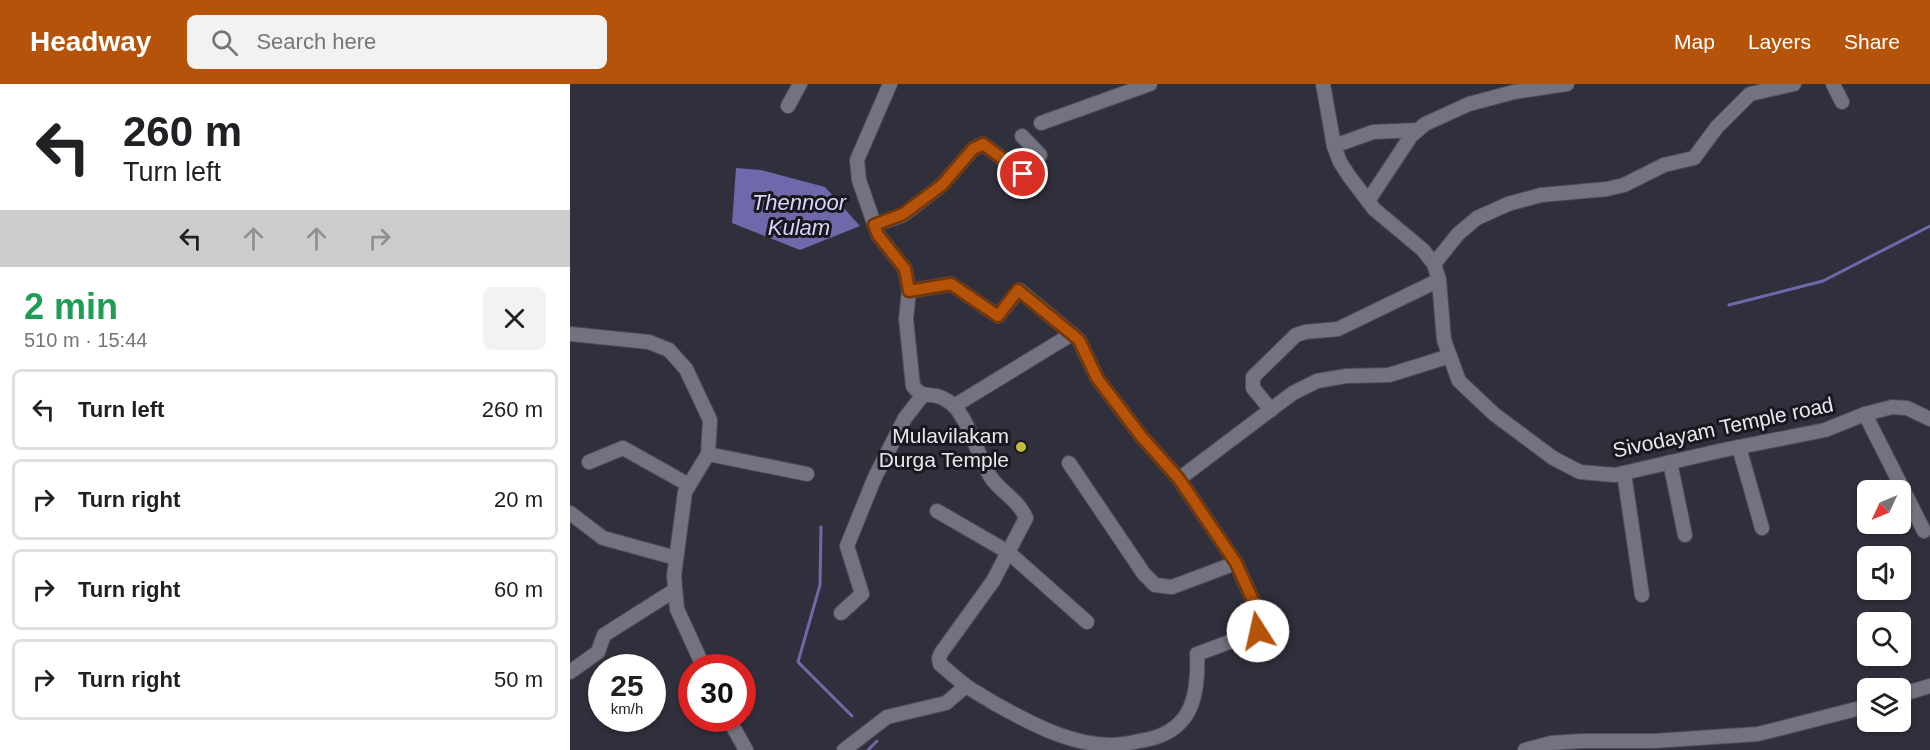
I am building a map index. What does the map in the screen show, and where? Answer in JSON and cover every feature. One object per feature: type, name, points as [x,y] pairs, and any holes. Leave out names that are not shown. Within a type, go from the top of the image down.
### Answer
[{"type":"street","points":[[788,106],[800,84]]},
{"type":"street","points":[[890,84],[857,160],[859,180],[878,235],[905,269],[909,291],[906,319],[913,386],[918,393],[939,396],[954,406],[962,417],[991,478],[1015,501],[1026,518],[993,581],[941,653],[940,664],[966,686],[1050,732],[1081,741],[1112,745],[1162,736],[1178,726],[1189,710],[1196,691],[1197,654],[1258,631],[1256,607],[1236,563],[1179,479],[1141,436],[1097,378],[1079,340],[1072,334],[1018,290],[998,316],[951,284],[909,291]]},
{"type":"street","points":[[1041,123],[1150,84]]},
{"type":"street","name":"Sivodayam Temple road","points":[[1323,84],[1334,146],[1340,162],[1374,208],[1423,250],[1434,264],[1439,280],[1444,340],[1459,381],[1494,414],[1553,458],[1580,472],[1615,475],[1825,430],[1865,414],[1892,407],[1907,408],[1930,419]]},
{"type":"street","points":[[1368,201],[1411,136],[1425,124],[1469,104],[1514,92],[1567,84]]},
{"type":"street","points":[[1434,264],[1458,234],[1477,218],[1508,204],[1541,195],[1607,189],[1624,185],[1664,165],[1694,158],[1717,128],[1750,94],[1794,84]]},
{"type":"street","points":[[1833,84],[1842,102]]},
{"type":"street","points":[[1334,146],[1373,132],[1418,130]]},
{"type":"street","points":[[874,225],[903,214],[942,185],[973,149],[983,144],[1023,174],[1040,155],[1022,136]]},
{"type":"street","points":[[1271,410],[1253,388],[1253,377],[1296,335],[1338,329],[1439,280]]},
{"type":"street","points":[[570,334],[650,342],[669,350],[686,369],[710,420],[708,454],[685,492],[674,576],[677,609],[698,654]]},
{"type":"street","points":[[954,406],[1072,334]]},
{"type":"street","points":[[1179,479],[1293,393],[1317,381],[1346,376],[1389,375],[1450,356]]},
{"type":"street","points":[[841,613],[862,594],[848,546],[875,477],[904,418],[923,395]]},
{"type":"street","points":[[1865,414],[1924,531]]},
{"type":"street","points":[[1739,447],[1762,528]]},
{"type":"street","points":[[589,462],[623,448],[689,485]]},
{"type":"street","points":[[708,454],[807,474]]},
{"type":"street","points":[[1670,462],[1685,535]]},
{"type":"street","points":[[1069,463],[1144,574],[1155,585],[1172,587],[1236,563]]},
{"type":"street","points":[[1624,473],[1642,595]]},
{"type":"street","points":[[937,511],[1008,552],[1087,622]]},
{"type":"street","points":[[570,513],[603,538],[676,558]]},
{"type":"street","points":[[570,672],[598,652],[604,635],[675,590]]},
{"type":"street","points":[[843,750],[887,717],[946,703],[966,686]]},
{"type":"street","points":[[1911,692],[1930,686]]},
{"type":"street","points":[[1525,750],[1551,743],[1654,741],[1758,734],[1857,709]]},
{"type":"street","points":[[736,732],[746,750]]},
{"type":"water","name":"Thennoor Kulam","points":[[736,168],[761,170],[825,187],[860,226],[800,250],[732,223]]},
{"type":"waterway","points":[[1729,305],[1823,281],[1930,226]]},
{"type":"waterway","points":[[821,527],[820,585],[798,662],[852,716]]},
{"type":"waterway","points":[[868,750],[877,741]]},
{"type":"place","name":"Mulavilakam Durga Temple","points":[[1021,447]]},
{"type":"route","points":[[1023,174],[983,144],[973,149],[942,185],[903,214],[874,225],[878,235],[905,269],[909,291],[951,284],[998,316],[1018,290],[1079,340],[1097,378],[1141,436],[1179,479],[1236,563],[1256,607],[1258,631]]}]
